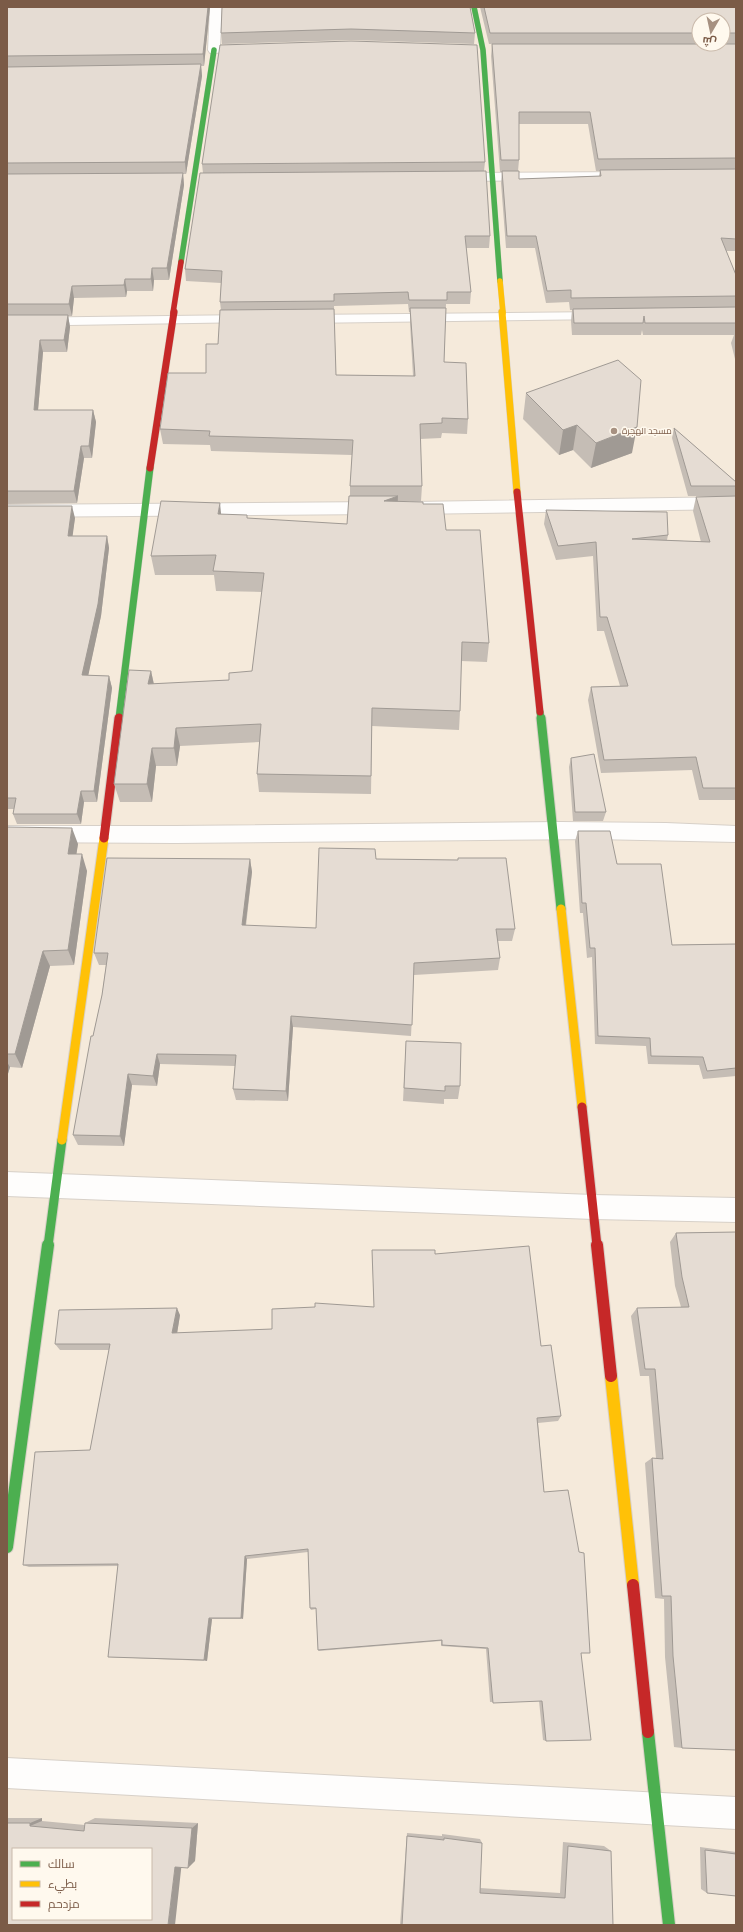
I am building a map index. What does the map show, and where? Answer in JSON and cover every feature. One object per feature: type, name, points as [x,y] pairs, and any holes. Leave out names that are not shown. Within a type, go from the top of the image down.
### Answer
[{"type":"street","points":[[7,1548],[104,835],[158,406],[211,71],[214,50],[216,7]]},
{"type":"street","points":[[474,7],[487,50],[493,176],[513,458],[669,1925]]},
{"type":"street","points":[[214,50],[252,49]]},
{"type":"street","points":[[468,50],[487,50]]},
{"type":"street","points":[[196,71],[211,71]]},
{"type":"street","points":[[454,177],[642,176]]},
{"type":"street","points":[[178,181],[210,181]]},
{"type":"street","points":[[290,319],[620,316]]},
{"type":"street","points":[[7,322],[267,319]]},
{"type":"street","points":[[7,511],[396,508],[736,502]]},
{"type":"street","points":[[7,834],[104,835],[553,831],[705,832],[736,834]]},
{"type":"street","points":[[7,1184],[593,1207],[736,1210]]},
{"type":"street","points":[[7,1773],[736,1813]]},
{"type":"shaded area","points":[[7,7],[736,7],[736,1925],[7,1925]]},
{"type":"building","points":[[7,7],[208,7],[203,54],[7,56]]},
{"type":"building","points":[[222,7],[470,7],[475,33],[351,29],[221,33]]},
{"type":"building","points":[[484,7],[736,7],[736,33],[731,33],[731,12],[691,12],[691,33],[490,33]]},
{"type":"building","points":[[351,41],[477,45],[485,162],[202,164],[220,45]]},
{"type":"building","points":[[492,44],[691,44],[691,52],[731,52],[731,44],[736,44],[736,158],[598,159],[590,112],[519,112],[519,160],[501,160]]},
{"type":"building","points":[[201,64],[185,162],[7,163],[7,67]]},
{"type":"building","points":[[736,169],[736,239],[721,238],[736,275],[736,296],[571,298],[571,290],[547,291],[536,236],[507,236],[502,171],[519,171],[519,179],[601,176],[600,170]]},
{"type":"building","points":[[486,171],[490,236],[465,236],[471,292],[447,292],[447,300],[409,300],[408,292],[334,294],[334,301],[220,302],[222,271],[185,269],[200,173]]},
{"type":"building","points":[[183,173],[167,268],[152,268],[151,279],[125,279],[124,285],[72,286],[69,304],[7,304],[7,174]]},
{"type":"building","points":[[736,307],[736,323],[645,323],[644,316],[643,323],[574,323],[573,309]]},
{"type":"building","points":[[410,308],[446,308],[444,362],[466,363],[468,419],[442,418],[442,423],[420,424],[422,486],[350,486],[353,440],[209,436],[210,431],[160,429],[168,373],[206,373],[206,344],[218,344],[220,310],[334,309],[336,375],[415,376]]},
{"type":"building","points":[[7,315],[68,315],[64,340],[40,340],[34,410],[93,410],[89,446],[81,446],[74,491],[7,491]]},
{"type":"building","points":[[618,360],[641,380],[637,427],[596,443],[577,425],[563,430],[526,393]]},
{"type":"building","points":[[674,428],[736,482],[736,486],[691,486]]},
{"type":"building","points":[[349,496],[398,496],[384,501],[443,504],[446,530],[480,530],[489,643],[462,642],[460,711],[372,708],[371,776],[257,774],[261,724],[176,728],[174,748],[152,748],[147,784],[114,784],[129,670],[151,671],[148,684],[229,680],[229,673],[252,671],[264,573],[213,571],[216,555],[151,556],[161,501],[220,503],[218,514],[247,515],[247,518],[347,524]]},
{"type":"building","points":[[736,496],[736,788],[703,788],[696,757],[604,760],[591,687],[628,686],[607,617],[600,617],[596,542],[558,546],[546,510],[667,512],[668,535],[632,539],[710,542],[696,497]]},
{"type":"building","points":[[7,506],[72,506],[68,536],[107,536],[98,604],[82,675],[109,676],[94,791],[81,791],[77,814],[13,814],[16,798],[7,798]]},
{"type":"building","points":[[594,754],[606,812],[575,812],[571,758]]},
{"type":"building","points":[[7,827],[72,828],[68,854],[82,854],[68,950],[43,951],[15,1054],[7,1054]]},
{"type":"building","points":[[578,831],[610,831],[617,864],[661,864],[672,945],[736,944],[736,1068],[707,1071],[703,1057],[651,1056],[650,1038],[598,1036],[595,948],[590,948],[586,903],[582,903]]},
{"type":"building","points":[[319,848],[375,849],[376,859],[458,860],[458,858],[506,858],[515,929],[496,929],[500,958],[414,963],[412,1025],[291,1016],[286,1091],[233,1089],[236,1055],[157,1054],[153,1076],[128,1074],[120,1136],[73,1135],[91,1036],[93,1036],[102,995],[108,953],[94,953],[107,858],[250,859],[242,925],[316,928]]},
{"type":"building","points":[[406,1041],[461,1043],[460,1086],[445,1086],[445,1091],[404,1088]]},
{"type":"building","points":[[736,1232],[736,1750],[682,1748],[673,1656],[671,1596],[662,1596],[652,1458],[663,1459],[655,1369],[645,1369],[637,1308],[689,1307],[682,1277],[676,1233]]},
{"type":"building","points":[[529,1246],[541,1346],[551,1345],[561,1416],[537,1418],[544,1492],[568,1490],[579,1552],[584,1553],[590,1653],[581,1653],[591,1740],[546,1741],[542,1701],[493,1703],[488,1648],[442,1645],[442,1640],[318,1650],[316,1608],[310,1608],[308,1549],[245,1556],[241,1618],[209,1618],[204,1660],[108,1657],[118,1564],[23,1565],[35,1452],[90,1450],[110,1344],[55,1344],[59,1310],[177,1308],[172,1333],[272,1329],[272,1309],[315,1307],[315,1303],[374,1307],[372,1250],[435,1250],[435,1254]]},
{"type":"building","points":[[7,1823],[30,1823],[30,1826],[84,1831],[85,1823],[192,1828],[188,1868],[175,1867],[168,1925],[7,1925]]},
{"type":"building","points":[[407,1836],[444,1840],[444,1838],[482,1843],[480,1893],[565,1898],[568,1846],[611,1851],[613,1925],[402,1925]]},
{"type":"building","points":[[705,1850],[736,1854],[736,1896],[707,1893]]},
{"type":"traffic: fast","points":[[474,7],[483,50],[500,281]]},
{"type":"traffic: fast","points":[[181,262],[214,50]]},
{"type":"traffic: fast","points":[[119,718],[150,468]]},
{"type":"traffic: fast","points":[[540,712],[561,909]]},
{"type":"traffic: fast","points":[[7,1547],[62,1140]]},
{"type":"traffic: fast","points":[[648,1732],[669,1925]]},
{"type":"traffic: slow","points":[[500,281],[517,492]]},
{"type":"traffic: slow","points":[[62,1140],[104,838]]},
{"type":"traffic: slow","points":[[561,909],[582,1107]]},
{"type":"traffic: slow","points":[[611,1376],[633,1585]]},
{"type":"traffic: jam","points":[[150,468],[181,262]]},
{"type":"traffic: jam","points":[[517,492],[540,712]]},
{"type":"traffic: jam","points":[[104,838],[119,718]]},
{"type":"traffic: jam","points":[[582,1107],[611,1376]]},
{"type":"traffic: jam","points":[[633,1585],[648,1732]]},
{"type":"place","name":"مسجد الهجرة","points":[[614,431]]}]
